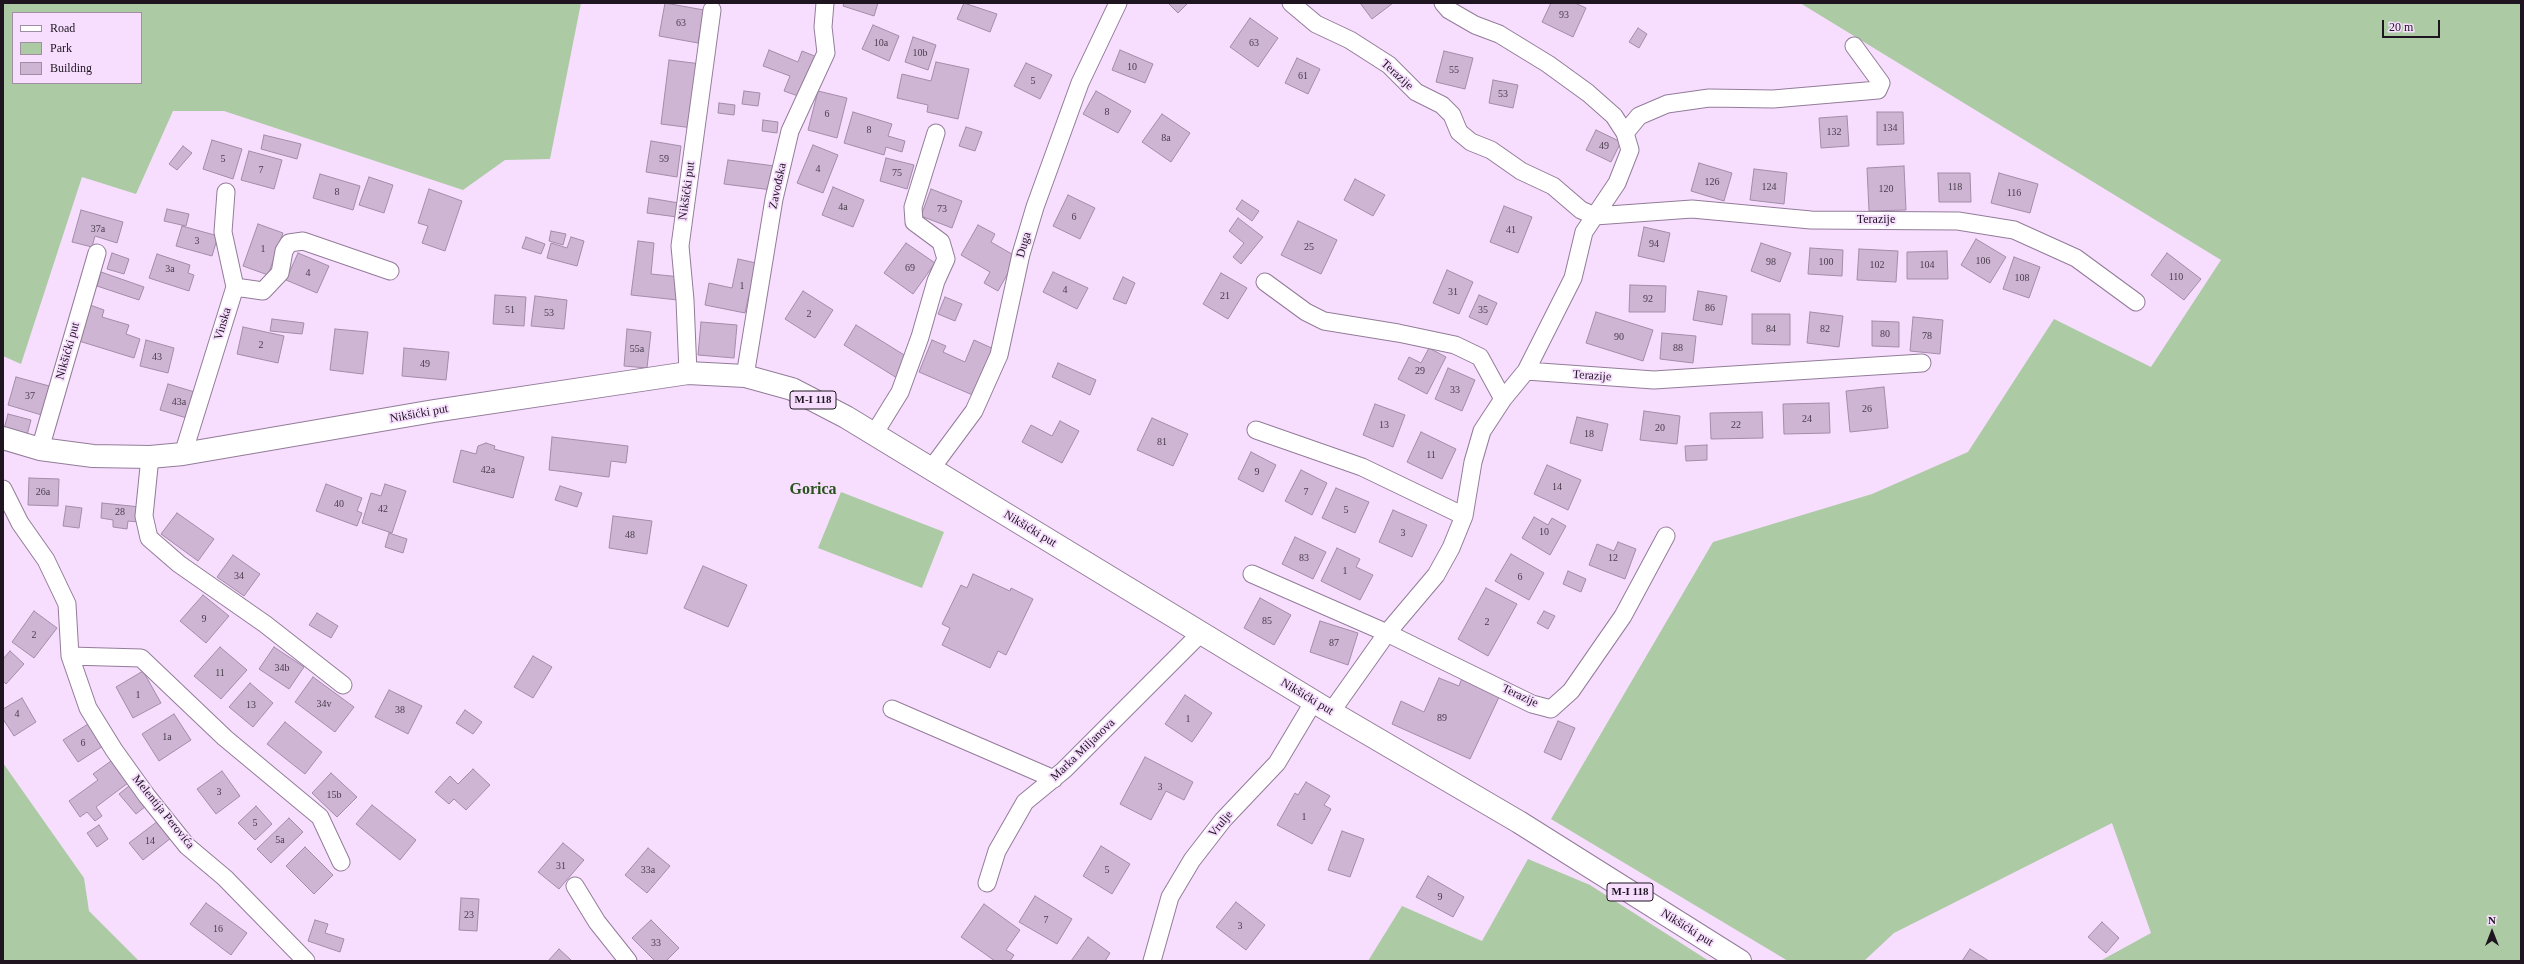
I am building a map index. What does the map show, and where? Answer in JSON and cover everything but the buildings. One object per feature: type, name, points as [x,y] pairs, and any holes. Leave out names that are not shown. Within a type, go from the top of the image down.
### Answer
[{"type":"main road","name":"Nikšićki put","points":[[3,438],[40,449],[93,456],[150,457],[182,454],[434,411],[688,373],[745,376],[792,389],[846,417],[1323,706],[1520,822],[1740,961]]},
{"type":"street","name":"Zavođska","points":[[745,376],[774,199],[790,132],[826,53],[823,26],[825,3]]},
{"type":"street","name":"Terazije","points":[[1291,3],[1316,24],[1350,40],[1389,65],[1416,92],[1442,105],[1452,115],[1459,132],[1471,142],[1492,150],[1521,171],[1553,186],[1581,210],[1595,216],[1692,209],[1811,220],[1958,221],[2014,230],[2076,258],[2136,302]]},
{"type":"street","points":[[1323,706],[1388,633],[1436,575],[1451,548],[1464,516],[1473,462],[1482,431],[1503,399],[1526,371],[1573,278],[1584,232],[1617,183],[1630,150],[1625,133],[1614,116],[1548,64],[1499,34],[1475,25],[1449,10],[1443,3]]},
{"type":"street","name":"Duga","points":[[931,469],[974,411],[999,355],[1019,261],[1035,207],[1080,83],[1115,9]]},
{"type":"street","name":"Nikšićki put","points":[[688,373],[685,300],[680,246],[712,10]]},
{"type":"street","points":[[1625,133],[1639,116],[1667,104],[1709,98],[1766,99],[1878,90],[1881,83],[1854,46]]},
{"type":"street","points":[[874,434],[900,392],[920,337],[936,281],[946,259],[941,242],[914,222],[913,207],[936,133]]},
{"type":"street","name":"Vinska","points":[[182,454],[235,287],[223,232],[226,192]]},
{"type":"street","points":[[235,287],[263,291],[280,273],[284,251],[289,242],[303,241],[390,271]]},
{"type":"street","name":"Nikšićki put","points":[[40,449],[97,254]]},
{"type":"street","points":[[1266,282],[1306,312],[1324,321],[1398,333],[1455,345],[1480,357],[1503,399]]},
{"type":"street","name":"Terazije","points":[[1526,371],[1654,380],[1922,363]]},
{"type":"street","points":[[1256,430],[1362,467],[1464,516]]},
{"type":"street","points":[[150,457],[144,516],[149,538],[179,564],[265,624],[342,685]]},
{"type":"street","name":"Melentija Perovića","points":[[3,489],[20,523],[46,560],[67,604],[70,656],[88,708],[147,796],[187,846],[224,878],[306,961]]},
{"type":"street","name":"Terazije","points":[[1252,574],[1388,633],[1532,704],[1551,709],[1571,691],[1623,616],[1666,536]]},
{"type":"street","name":"Marka Miljanova","points":[[987,883],[996,851],[1025,802],[1054,779],[1202,632]]},
{"type":"street","points":[[70,656],[142,658],[225,738],[320,817],[341,862]]},
{"type":"street","name":"Vrulje","points":[[1152,961],[1170,897],[1192,860],[1224,820],[1277,763],[1323,706]]},
{"type":"street","points":[[892,709],[1054,779]]},
{"type":"street","points":[[575,886],[597,922],[628,961]]},
{"type":"green space","points":[[3,3],[581,3],[550,159],[505,160],[463,190],[224,111],[173,111],[136,194],[82,177],[21,364],[3,356]]},
{"type":"green space","points":[[1800,3],[2521,3],[2521,961],[2100,961],[2151,933],[2112,823],[1894,933],[1864,961],[1788,961],[1551,819],[1713,542],[1872,494],[1968,452],[2054,319],[2151,367],[2221,260]]},
{"type":"green space","points":[[841,492],[944,532],[922,588],[818,548]]},
{"type":"green space","points":[[3,763],[84,878],[89,911],[139,961],[3,961]]},
{"type":"green space","points":[[1528,859],[1590,885],[1709,961],[1368,961],[1402,906],[1482,941]]},
{"type":"district","name":"Gorica","points":[[813,490]]}]
